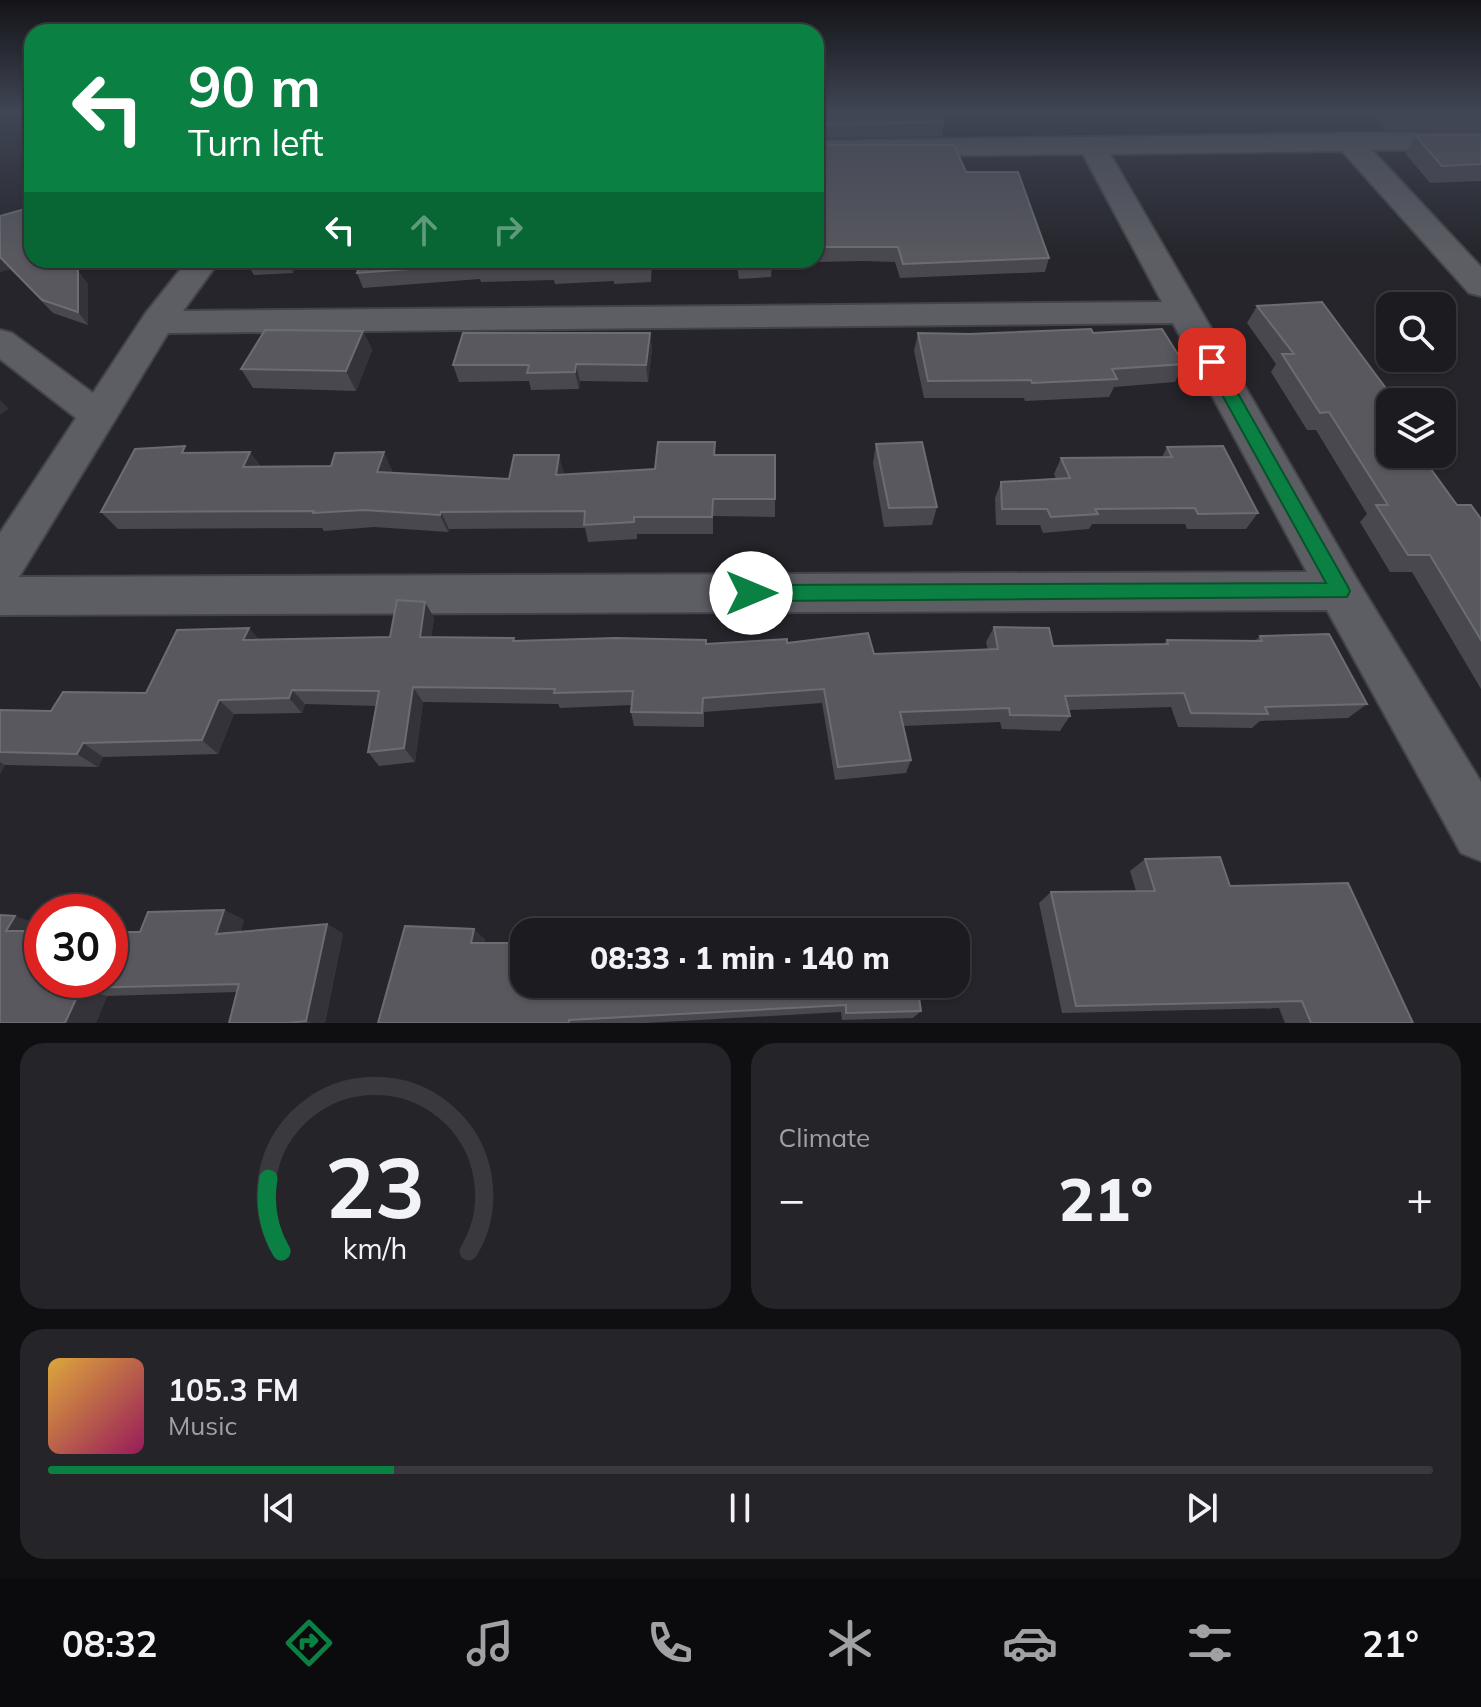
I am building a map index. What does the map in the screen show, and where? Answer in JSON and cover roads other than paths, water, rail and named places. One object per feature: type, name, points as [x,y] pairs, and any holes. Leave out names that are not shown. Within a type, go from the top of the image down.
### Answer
[{"type":"street","points":[[1108,160],[1183,312],[1481,833]]},
{"type":"street","points":[[1365,160],[1481,286]]},
{"type":"street","points":[[0,569],[157,322],[198,268]]},
{"type":"street","points":[[157,322],[1183,312]]},
{"type":"street","points":[[0,341],[97,415]]},
{"type":"street","points":[[0,596],[1340,591]]}]
